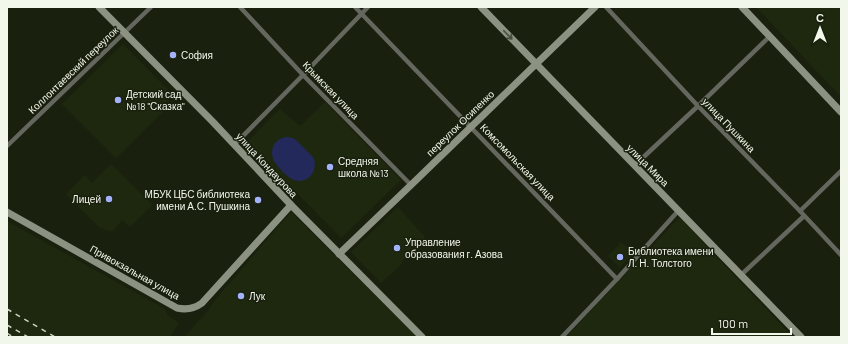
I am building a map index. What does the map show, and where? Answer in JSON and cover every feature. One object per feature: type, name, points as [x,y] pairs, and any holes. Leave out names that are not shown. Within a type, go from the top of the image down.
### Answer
[{"type":"street","name":"улица Кондаурова","points":[[99,7],[213,122],[291,205],[422,337]]},
{"type":"street","name":"Коллонтаевский переулок","points":[[7,146],[151,7]]},
{"type":"street","name":"Крымская улица","points":[[240,7],[303,75],[411,185]]},
{"type":"street","name":"Комсомольская улица","points":[[355,7],[617,278]]},
{"type":"street","points":[[234,145],[368,7]]},
{"type":"street","name":"улица Мира","points":[[481,7],[634,166],[679,210],[800,337]]},
{"type":"street","name":"переулок Осипенко","points":[[339,254],[595,7]]},
{"type":"street","name":"улица Пушкина","points":[[606,7],[698,106],[841,255]]},
{"type":"street","points":[[742,7],[841,112]]},
{"type":"street","points":[[634,166],[770,36]]},
{"type":"street","points":[[741,276],[802,214],[841,170]]},
{"type":"street","name":"Привокзальная улица","points":[[7,212],[177,308],[189,309],[202,303],[291,205]]},
{"type":"street","points":[[562,337],[679,210]]},
{"type":"shaded area","points":[[756,7],[841,7],[841,97]]},
{"type":"shaded area","name":"Детский сад №18 \"Сказка\"","points":[[123,44],[173,95],[162,107],[165,110],[116,158],[62,104]]},
{"type":"shaded area","name":"Средняя школа №13","points":[[325,102],[401,180],[341,238],[247,142],[280,109],[300,126]]},
{"type":"shaded area","points":[[286,137],[296,140],[313,157],[315,162],[314,171],[304,180],[299,181],[291,179],[282,172],[274,161],[272,149],[278,140]]},
{"type":"shaded area","name":"Лицей","points":[[111,164],[152,205],[130,227],[122,220],[112,232],[99,227],[66,194],[85,175],[92,183]]},
{"type":"shaded area","points":[[398,207],[425,237],[423,239],[424,241],[402,261],[403,263],[381,283],[351,252]]},
{"type":"shaded area","points":[[291,212],[417,337],[184,337],[208,311],[215,300]]},
{"type":"shaded area","points":[[680,217],[793,337],[567,337],[591,310]]},
{"type":"shaded area","points":[[7,221],[165,309],[167,315],[179,323],[170,337],[7,337]]},
{"type":"shaded area","points":[[621,242],[634,253],[620,268],[608,256]]},
{"type":"railway","points":[[7,309],[55,337]]},
{"type":"railway","points":[[7,325],[28,337]]},
{"type":"railway","points":[[7,333],[13,337]]},
{"type":"place","name":"София","points":[[173,55]]},
{"type":"place","name":"Детский сад №18 \"Сказка\"","points":[[118,100]]},
{"type":"place","name":"Средняя школа №13","points":[[330,167]]},
{"type":"place","name":"Лицей","points":[[109,199]]},
{"type":"place","name":"МБУК ЦБС библиотека имени А.С. Пушкина","points":[[258,200]]},
{"type":"place","name":"Управление образования г. Азова","points":[[397,248]]},
{"type":"place","name":"Библиотека имени Л. Н. Толстого","points":[[620,257]]},
{"type":"place","name":"Лук","points":[[241,296]]}]
